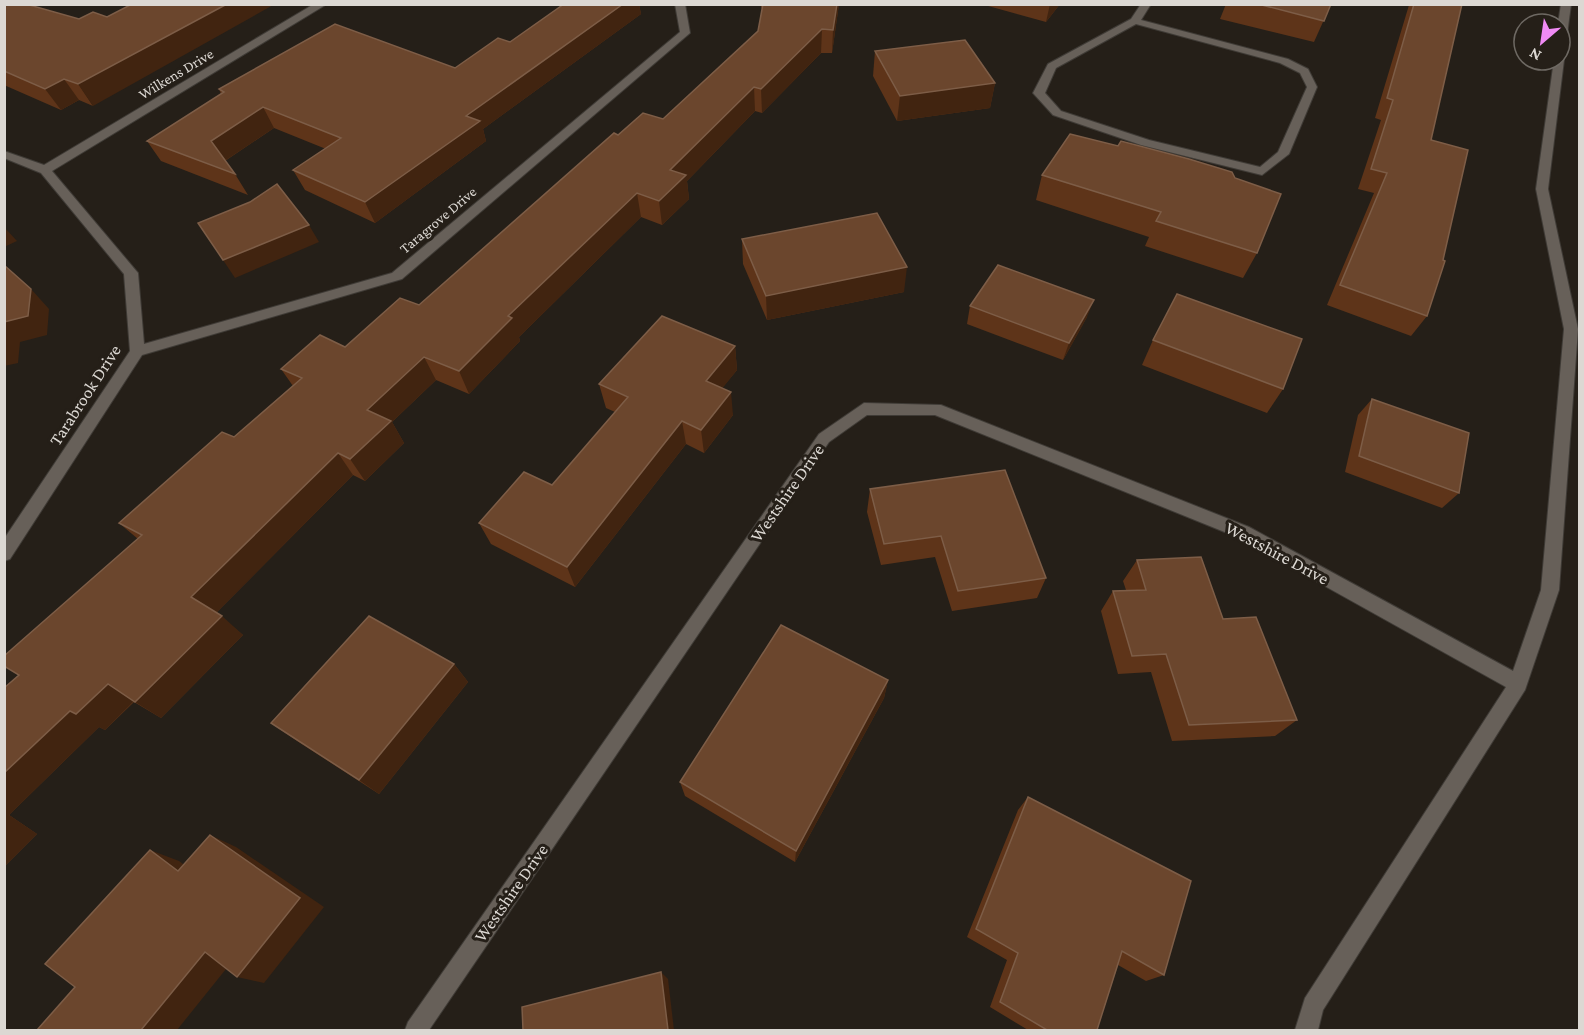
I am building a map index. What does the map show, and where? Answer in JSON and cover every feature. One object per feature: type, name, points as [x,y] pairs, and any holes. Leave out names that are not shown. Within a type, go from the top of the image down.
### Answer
[{"type":"street","name":"Wilkens Drive","points":[[45,170],[322,4]]},
{"type":"street","name":"Taragrove Drive","points":[[137,351],[397,276],[685,33],[680,4]]},
{"type":"street","points":[[1135,21],[1284,61],[1304,71],[1312,87],[1283,154],[1262,171],[1145,143],[1057,113],[1039,93],[1052,66],[1135,21],[1146,4]]},
{"type":"street","points":[[1307,1030],[1313,1006],[1518,684],[1550,590],[1571,329],[1542,189],[1557,72]]},
{"type":"street","name":"Tarabrook Drive","points":[[4,154],[45,170],[131,273],[137,351],[4,554]]},
{"type":"street","name":"Westshire Drive","points":[[416,1030],[824,438],[864,409],[936,409],[1243,532],[1518,684]]},
{"type":"building","points":[[4,4],[26,4],[79,19],[93,12],[107,17],[132,4],[227,4],[78,84],[64,79],[45,89],[4,71]]},
{"type":"building","points":[[564,4],[623,4],[466,116],[480,121],[365,202],[293,170],[341,138],[263,107],[211,141],[235,174],[147,141],[224,92],[219,89],[335,24],[455,68],[498,38],[510,42]]},
{"type":"building","points":[[763,4],[837,4],[833,30],[822,29],[761,89],[754,87],[670,170],[686,175],[659,201],[637,193],[508,316],[512,318],[459,371],[424,357],[367,410],[391,421],[350,459],[338,453],[191,597],[222,616],[135,702],[108,684],[76,714],[70,711],[4,773],[4,688],[19,675],[4,666],[4,656],[142,535],[119,523],[222,432],[234,437],[302,378],[281,369],[320,335],[345,347],[400,298],[419,305],[614,133],[618,135],[643,113],[663,119],[758,31]]},
{"type":"building","points":[[1258,4],[1331,4],[1324,21]]},
{"type":"building","points":[[1414,4],[1462,4],[1431,140],[1468,150],[1443,260],[1445,261],[1427,316],[1340,285],[1387,173],[1371,169],[1393,100],[1387,98]]},
{"type":"building","points":[[965,40],[995,83],[900,96],[875,51]]},
{"type":"building","points":[[1070,134],[1118,146],[1121,141],[1189,159],[1232,172],[1235,178],[1281,194],[1257,253],[1156,221],[1161,212],[1042,175]]},
{"type":"building","points":[[277,184],[309,225],[223,260],[198,223],[250,202]]},
{"type":"building","points":[[877,213],[907,267],[766,296],[742,239]]},
{"type":"building","points":[[4,265],[31,289],[28,316],[4,322]]},
{"type":"building","points":[[998,265],[1094,300],[1069,343],[970,306]]},
{"type":"building","points":[[1177,294],[1302,339],[1283,389],[1153,340]]},
{"type":"building","points":[[662,316],[735,346],[706,381],[731,392],[701,430],[682,421],[567,567],[479,523],[524,472],[552,485],[628,397],[599,384]]},
{"type":"building","points":[[1372,399],[1469,433],[1459,493],[1359,456]]},
{"type":"building","points":[[1005,470],[1046,578],[958,591],[941,536],[884,544],[870,489]]},
{"type":"building","points":[[1201,557],[1223,619],[1256,617],[1297,720],[1189,725],[1166,654],[1132,656],[1113,591],[1146,590],[1137,560]]},
{"type":"building","points":[[369,616],[454,664],[359,780],[271,723]]},
{"type":"building","points":[[781,625],[888,680],[796,851],[680,782]]},
{"type":"building","points":[[1028,797],[1191,881],[1164,975],[1122,951],[1097,1030],[1047,1030],[1000,1002],[1018,953],[976,929]]},
{"type":"building","points":[[210,835],[300,898],[237,977],[205,952],[141,1030],[37,1030],[75,987],[45,964],[150,850],[178,871]]},
{"type":"building","points":[[661,972],[668,1030],[523,1030],[522,1007]]}]
